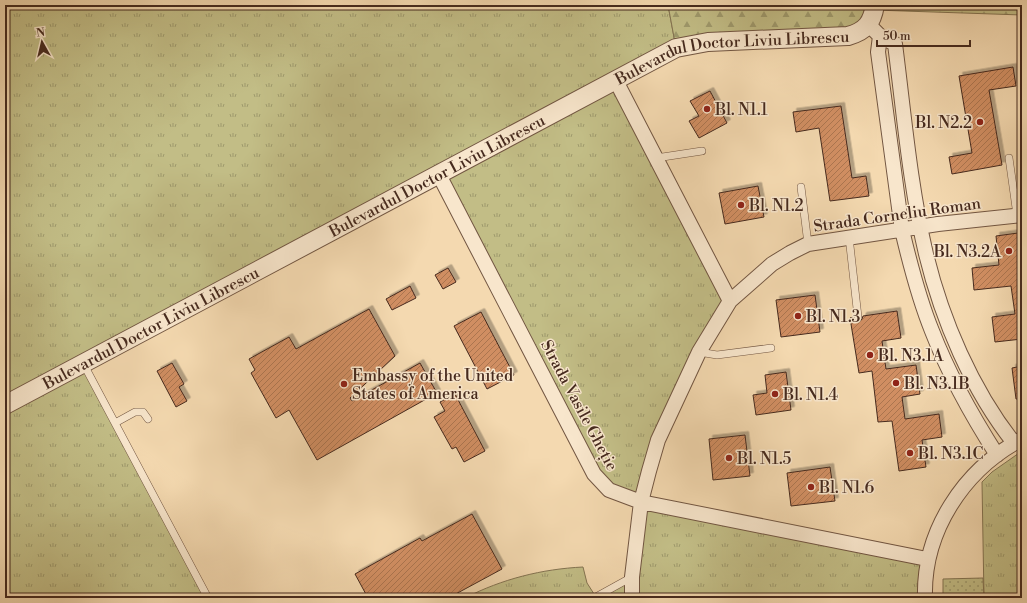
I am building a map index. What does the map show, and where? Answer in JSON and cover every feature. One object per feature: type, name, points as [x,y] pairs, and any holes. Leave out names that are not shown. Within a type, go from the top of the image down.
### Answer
[{"type":"street","name":"Bulevardul Doctor Liviu Librescu","points":[[5,405],[438,173],[676,48],[692,44],[848,36],[858,33],[874,16]]},
{"type":"street","points":[[874,16],[895,44],[920,227],[930,271],[961,354],[991,411],[1018,441],[984,464],[970,479],[950,506],[939,525],[927,559],[925,598]]},
{"type":"street","points":[[874,16],[902,230],[916,283],[932,331],[946,365],[996,455]]},
{"type":"street","points":[[615,79],[730,302]]},
{"type":"street","name":"Strada Vasile Gheție","points":[[438,173],[594,474],[609,490],[641,502],[927,559]]},
{"type":"street","name":"Strada Corneliu Roman","points":[[632,598],[632,577],[641,502],[658,440],[699,352],[730,302],[772,264],[808,244],[920,227],[1020,215]]},
{"type":"lane","points":[[656,158],[702,151]]},
{"type":"lane","points":[[1009,158],[1020,215]]},
{"type":"lane","points":[[801,187],[808,244]]},
{"type":"lane","points":[[849,237],[858,317]]},
{"type":"lane","points":[[699,352],[717,355],[770,348]]},
{"type":"lane","points":[[83,362],[208,598]]},
{"type":"lane","points":[[115,423],[135,412],[143,412],[148,419]]},
{"type":"lane","points":[[594,598],[632,577]]},
{"type":"green space","points":[[5,5],[668,5],[676,48],[615,79],[730,301],[699,352],[641,502],[609,490],[438,173],[83,362],[208,598],[5,598]]},
{"type":"green space","points":[[668,5],[1022,5],[1022,15],[874,10],[869,25],[676,48]]},
{"type":"green space","points":[[1022,451],[1022,598],[984,598],[982,482],[992,472]]},
{"type":"green space","points":[[641,502],[927,559],[925,598],[465,598],[493,585],[522,576],[552,570],[583,567],[587,583],[596,597],[632,577]]},
{"type":"green space","points":[[983,578],[984,598],[943,598],[943,579]]},
{"type":"building","name":"Bl. N2.2","points":[[1013,67],[1016,86],[989,90],[1002,165],[952,174],[949,157],[972,153],[959,76]]},
{"type":"building","name":"Bl. N1.1","points":[[710,91],[727,123],[699,138],[689,121],[699,116],[690,101]]},
{"type":"building","points":[[841,106],[852,178],[866,176],[869,196],[830,201],[819,128],[796,132],[793,112]]},
{"type":"building","name":"Bl. N1.2","points":[[758,186],[764,217],[725,224],[719,193]]},
{"type":"building","name":"Bl. N3.2A","points":[[1018,233],[1022,270],[1022,339],[995,342],[992,317],[1015,314],[1011,286],[974,290],[972,268],[999,265],[996,236]]},
{"type":"building","points":[[448,268],[456,282],[443,289],[435,275]]},
{"type":"building","points":[[410,286],[416,298],[392,310],[386,299]]},
{"type":"building","name":"Bl. N1.3","points":[[815,295],[820,332],[781,337],[776,300]]},
{"type":"building","name":"Embassy of the United States of America","points":[[369,309],[395,356],[350,398],[352,401],[420,363],[437,393],[317,460],[289,410],[276,418],[251,373],[255,370],[249,359],[289,337],[296,349]]},
{"type":"building","points":[[897,311],[901,338],[882,341],[886,369],[916,365],[920,394],[902,397],[905,419],[939,414],[942,437],[922,440],[926,467],[899,471],[892,421],[878,422],[872,371],[859,373],[850,318],[853,317],[859,322],[863,316]]},
{"type":"building","points":[[481,312],[514,375],[487,389],[454,326]]},
{"type":"building","points":[[172,363],[184,384],[179,387],[187,401],[176,407],[157,371]]},
{"type":"building","points":[[1022,366],[1022,399],[1016,399],[1012,368]]},
{"type":"building","name":"Bl. N1.4","points":[[786,372],[791,410],[756,415],[753,395],[767,393],[765,375]]},
{"type":"building","points":[[455,394],[485,451],[464,462],[456,447],[452,449],[434,417],[445,411],[440,402]]},
{"type":"building","name":"Bl. N1.5","points":[[745,435],[750,476],[713,480],[709,439]]},
{"type":"building","name":"Bl. N1.6","points":[[830,467],[835,501],[791,506],[787,473]]},
{"type":"building","points":[[472,514],[502,569],[452,596],[450,593],[442,598],[368,598],[355,574],[420,538],[422,541]]},
{"type":"place","name":"Bl. N1.1","points":[[707,109]]},
{"type":"place","name":"Bl. N2.2","points":[[980,122]]},
{"type":"place","name":"Bl. N1.2","points":[[741,205]]},
{"type":"place","name":"Bl. N3.2A","points":[[1009,251]]},
{"type":"place","name":"Bl. N1.3","points":[[798,316]]},
{"type":"place","name":"Bl. N3.1A","points":[[870,355]]},
{"type":"place","name":"Bl. N3.1B","points":[[896,383]]},
{"type":"place","name":"Embassy of the United States of America","points":[[344,384]]},
{"type":"place","name":"Bl. N1.4","points":[[775,394]]},
{"type":"place","name":"Bl. N3.1C","points":[[910,453]]},
{"type":"place","name":"Bl. N1.5","points":[[729,458]]},
{"type":"place","name":"Bl. N1.6","points":[[811,487]]}]
